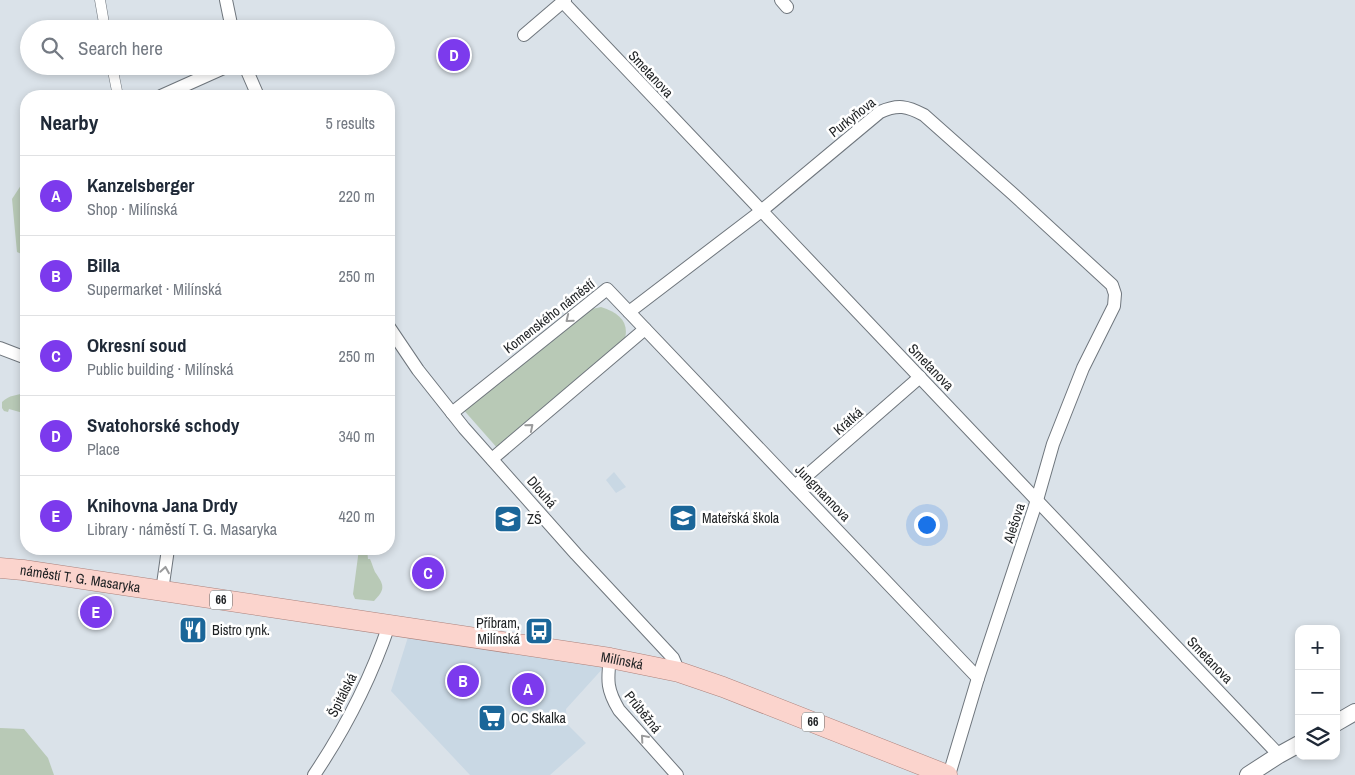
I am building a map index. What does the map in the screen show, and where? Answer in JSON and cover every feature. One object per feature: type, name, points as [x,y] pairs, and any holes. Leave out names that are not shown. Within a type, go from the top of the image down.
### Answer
[{"type":"main road","name":"náměstí T. G. Masaryka","points":[[0,568],[280,608]]},
{"type":"main road","name":"Milínská","points":[[280,608],[610,658],[679,672],[723,686],[948,775]]},
{"type":"street","points":[[100,0],[103,20]]},
{"type":"street","points":[[226,0],[230,20]]},
{"type":"street","points":[[524,35],[564,1]]},
{"type":"street","name":"Smetanova","points":[[564,1],[760,212],[920,377],[1279,755]]},
{"type":"street","points":[[114,75],[117,90]]},
{"type":"street","points":[[174,90],[208,75]]},
{"type":"street","points":[[249,75],[255,90]]},
{"type":"street","name":"Purkyňova","points":[[629,312],[760,212],[880,112],[891,107],[902,106],[911,108],[924,115],[1112,284]]},
{"type":"street","name":"Alešova","points":[[948,775],[1037,500],[1053,444],[1083,368],[1114,306],[1115,294],[1112,284]]},
{"type":"street","name":"Komenského náměstí","points":[[452,413],[606,289],[645,329]]},
{"type":"street","points":[[492,459],[645,329]]},
{"type":"street","name":"Jungmannova","points":[[645,329],[978,678]]},
{"type":"street","name":"Dlouhá","points":[[395,336],[418,370],[452,413],[576,554],[673,658],[679,672]]},
{"type":"street","points":[[0,348],[20,356]]},
{"type":"street","name":"Krátká","points":[[795,486],[920,377]]},
{"type":"street","points":[[162,591],[167,555]]},
{"type":"street","name":"Špitálská","points":[[314,775],[330,751],[352,710],[378,657],[390,625]]},
{"type":"street","name":"Průběžná","points":[[610,658],[609,689],[612,699],[619,710],[677,775]]},
{"type":"street","points":[[1340,720],[1355,712]]},
{"type":"street","points":[[1248,775],[1295,746]]},
{"type":"shaded area","points":[[614,472],[626,487],[616,493],[606,480]]},
{"type":"shaded area","points":[[408,637],[605,666],[566,709],[567,724],[586,743],[550,775],[470,775],[391,691]]},
{"type":"green space","points":[[20,187],[20,253],[17,252],[12,199]]},
{"type":"green space","points":[[601,307],[614,313],[623,321],[626,331],[623,345],[499,450],[461,407],[577,317],[592,309]]},
{"type":"green space","points":[[20,394],[20,412],[9,409],[8,412],[2,408],[2,402]]},
{"type":"green space","points":[[358,555],[368,555],[382,584],[382,590],[374,601],[355,599],[353,594]]},
{"type":"green space","points":[[0,728],[24,729],[48,758],[54,775],[0,775]]},
{"type":"place","name":"Svatohorské schody","points":[[454,55]]},
{"type":"place","name":"Mateřská škola","points":[[683,518]]},
{"type":"place","name":"ZŠ","points":[[508,519]]},
{"type":"place","name":"Okresní soud","points":[[428,573]]},
{"type":"place","name":"Knihovna Jana Drdy","points":[[96,612]]},
{"type":"place","name":"Bistro rynk.","points":[[193,630]]},
{"type":"place","name":"Příbram, Milínská","points":[[539,631]]},
{"type":"place","name":"Billa","points":[[463,681]]},
{"type":"place","name":"Kanzelsberger","points":[[528,689]]},
{"type":"place","name":"OC Skalka","points":[[492,718]]}]
